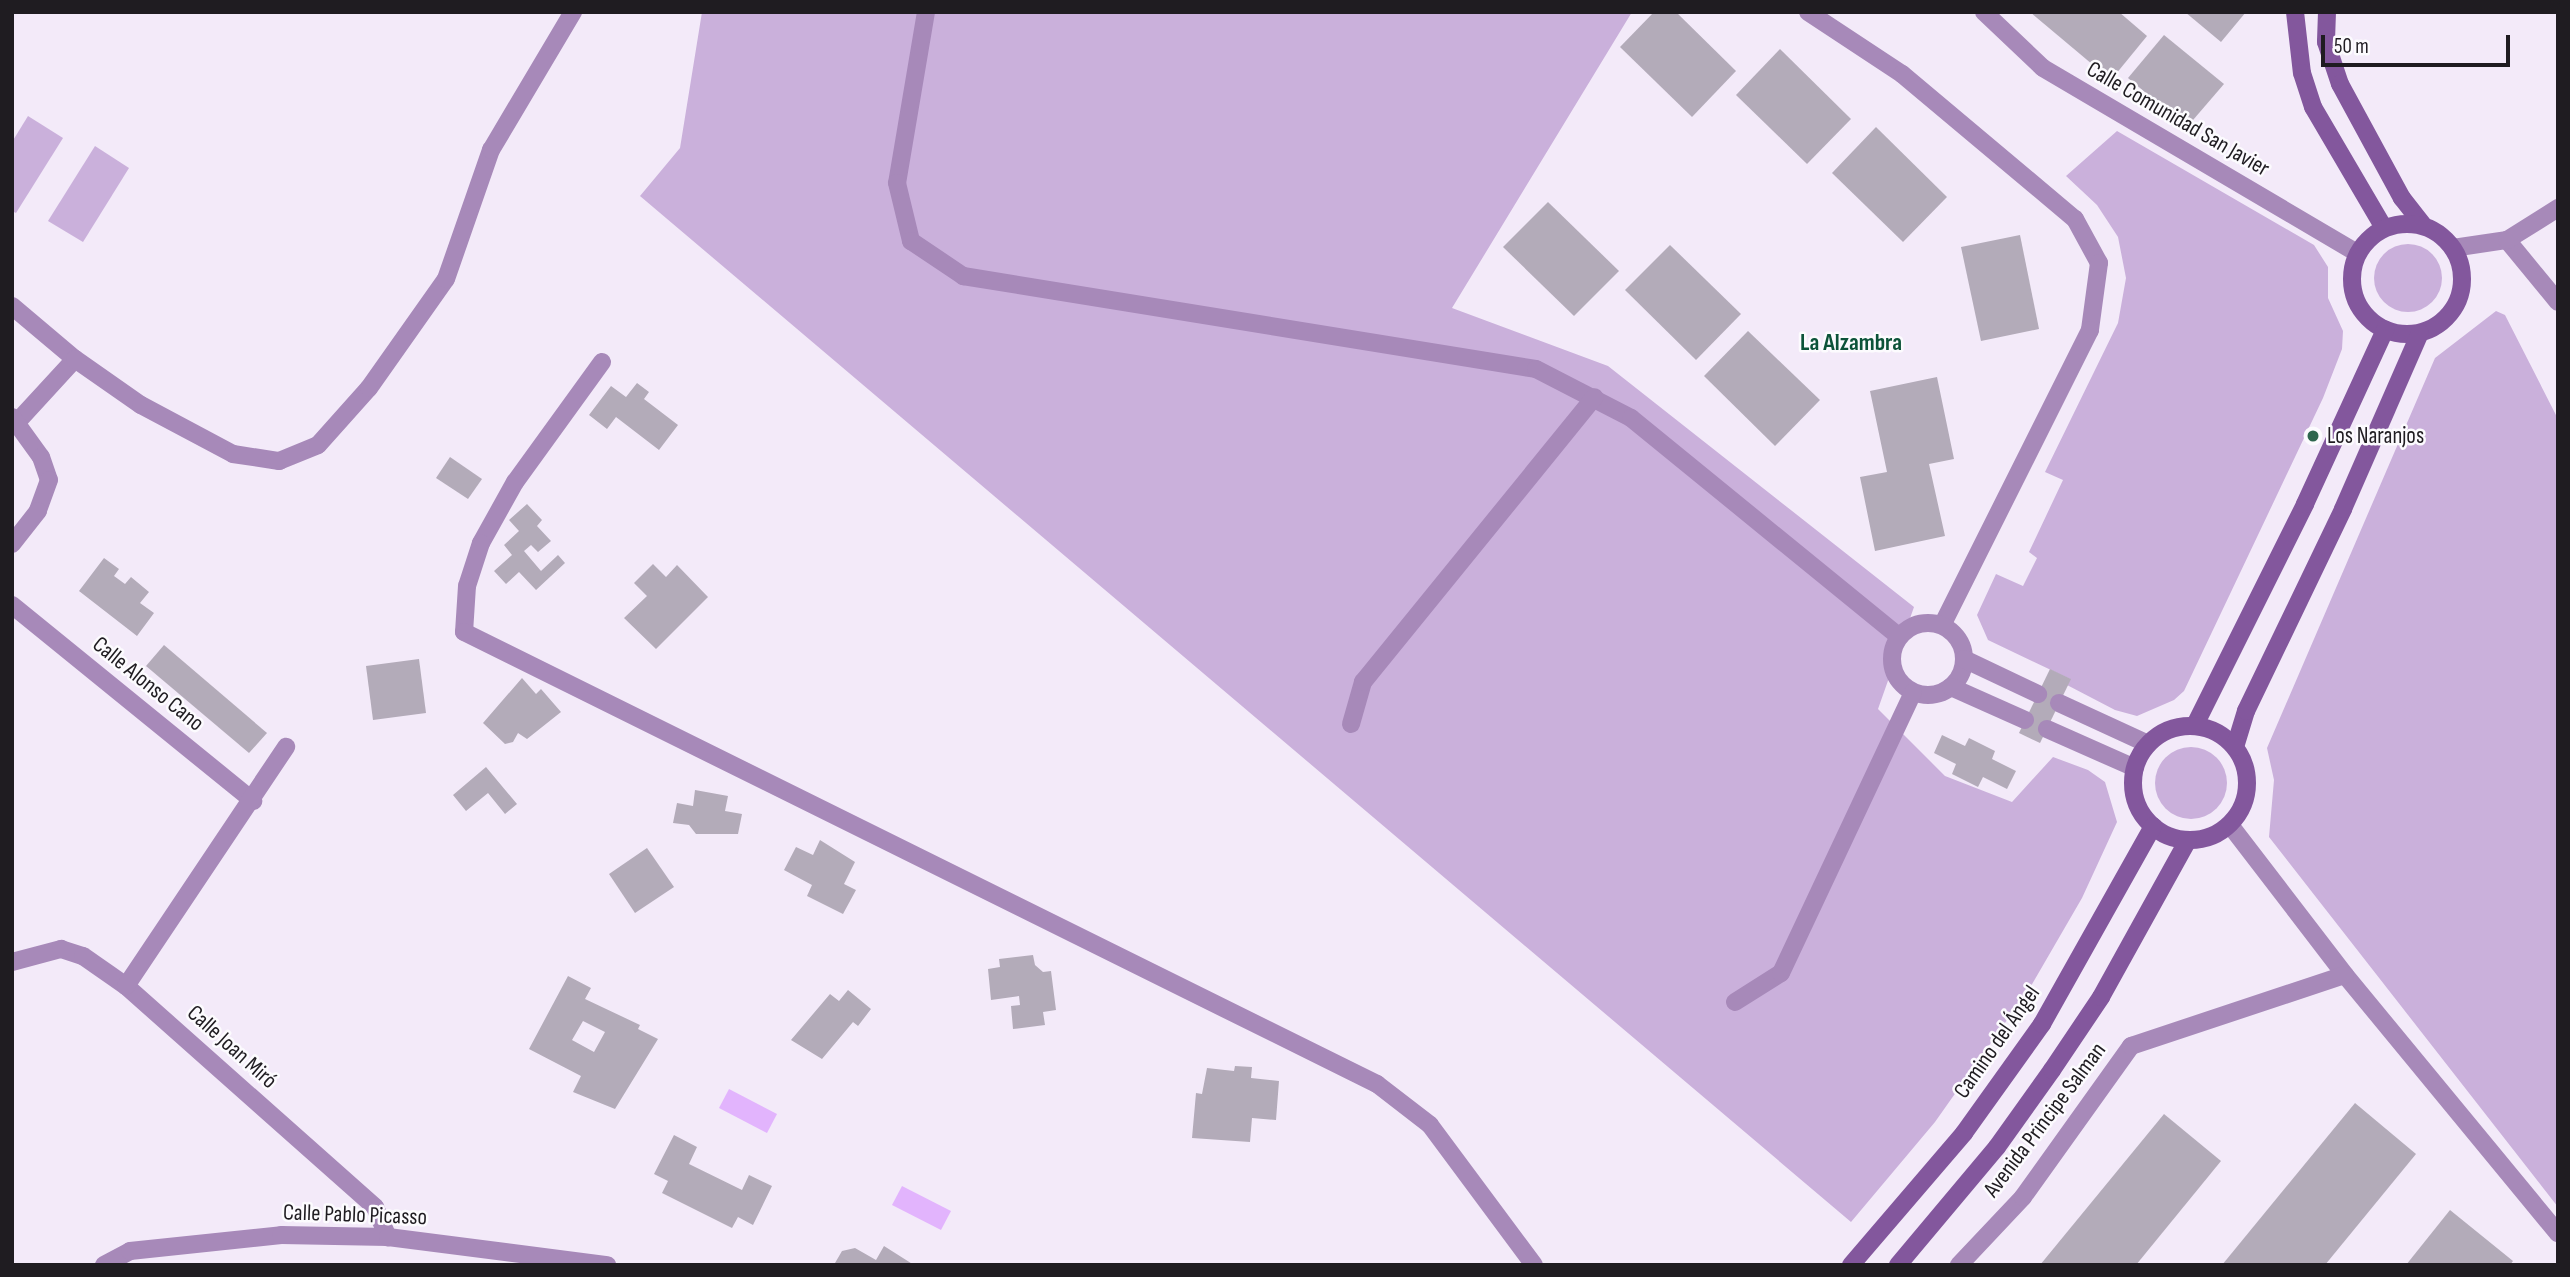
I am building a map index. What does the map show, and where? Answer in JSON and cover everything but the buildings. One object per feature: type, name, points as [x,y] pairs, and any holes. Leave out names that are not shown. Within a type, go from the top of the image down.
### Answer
[{"type":"street","points":[[12,306],[75,359],[141,405],[233,454],[279,461],[318,445],[369,388],[446,279],[492,150],[573,12]]},
{"type":"street","points":[[926,12],[897,183],[911,241],[963,276],[1536,369],[1595,397],[1631,418],[1898,636]]},
{"type":"street","points":[[1808,12],[1902,74],[2075,219],[2099,263],[2090,330],[1942,625]]},
{"type":"street","name":"Calle Comunidad San Javier","points":[[1984,12],[2043,68],[2357,253]]},
{"type":"street","points":[[2295,12],[2295,34],[2313,107],[2384,228]]},
{"type":"street","points":[[2327,12],[2326,41],[2340,83],[2402,198],[2423,225],[2454,248],[2463,282],[2458,299],[2443,321],[2420,333],[2385,330],[2366,317],[2354,297],[2351,274],[2357,253],[2384,228],[2403,223],[2423,225]]},
{"type":"street","points":[[2454,248],[2507,240],[2558,208]]},
{"type":"street","points":[[2507,240],[2558,302]]},
{"type":"street","points":[[2195,725],[2305,504],[2385,330]]},
{"type":"street","points":[[2235,747],[2246,710],[2343,509],[2420,333]]},
{"type":"street","points":[[12,544],[38,511],[49,480],[41,457],[15,420],[75,359]]},
{"type":"street","points":[[602,362],[515,482],[481,543],[467,586],[464,632],[1377,1084],[1430,1125],[1534,1265]]},
{"type":"street","points":[[1351,724],[1363,682],[1595,397]]},
{"type":"street","name":"Calle Alonso Cano","points":[[12,605],[253,801]]},
{"type":"street","points":[[1964,659],[1951,687],[1933,695],[1913,693],[1896,678],[1891,657],[1898,636],[1918,624],[1942,625],[1954,634],[1964,659],[2038,694]]},
{"type":"street","points":[[1951,687],[2025,720]]},
{"type":"street","points":[[1735,1002],[1780,973],[1913,693]]},
{"type":"street","points":[[2059,703],[2148,744]]},
{"type":"street","points":[[2195,725],[2210,729],[2235,747],[2244,762],[2246,795],[2230,825],[2210,836],[2188,840],[2168,836],[2153,826],[2135,799],[2135,768],[2148,744],[2169,729],[2195,725]]},
{"type":"street","points":[[2047,729],[2135,768]]},
{"type":"street","points":[[126,986],[253,801],[286,747]]},
{"type":"street","points":[[2230,825],[2345,975],[2558,1233]]},
{"type":"street","name":"Camino del Ángel","points":[[1851,1265],[1964,1133],[2042,1024],[2153,826]]},
{"type":"street","points":[[1898,1265],[1997,1147],[2052,1070],[2101,997],[2188,840]]},
{"type":"street","name":"Calle Joan Miró","points":[[12,962],[61,949],[83,956],[126,986],[375,1207],[388,1237]]},
{"type":"street","name":"Avenida Principe Salman","points":[[1959,1265],[2023,1197],[2131,1046],[2345,975]]},
{"type":"street","name":"Calle Pablo Picasso","points":[[115,1262],[130,1251],[281,1235],[388,1237],[592,1259],[607,1265]]},
{"type":"shaded area","points":[[702,12],[1632,12],[1452,308],[1608,366],[1914,607],[1878,709],[1945,776],[2012,802],[2053,757],[2088,770],[2105,782],[2117,822],[2082,898],[2031,986],[1935,1122],[1851,1222],[640,196],[680,148]]},
{"type":"shaded area","points":[[28,116],[63,138],[16,213],[12,211],[12,142]]},
{"type":"shaded area","points":[[2117,131],[2314,245],[2328,267],[2328,298],[2343,331],[2342,349],[2323,398],[2184,691],[2174,700],[2137,716],[2115,710],[2067,685],[2070,679],[1988,640],[1977,615],[1996,574],[2023,586],[2037,558],[2029,552],[2063,480],[2045,472],[2118,323],[2126,278],[2118,237],[2097,205],[2066,176]]},
{"type":"shaded area","points":[[95,146],[129,168],[83,242],[48,221]]},
{"type":"shaded area","points":[[2401,244],[2415,244],[2427,249],[2437,259],[2442,278],[2437,297],[2427,307],[2415,312],[2401,312],[2389,307],[2379,297],[2374,285],[2374,271],[2379,259],[2389,249]]},
{"type":"shaded area","points":[[2496,311],[2505,315],[2558,419],[2558,1207],[2269,837],[2274,780],[2267,748],[2435,358]]},
{"type":"shaded area","points":[[2191,747],[2211,753],[2221,763],[2227,783],[2221,803],[2211,813],[2191,819],[2171,813],[2161,803],[2155,783],[2161,763],[2171,753]]},
{"type":"shaded area","points":[[729,1089],[777,1114],[767,1133],[719,1108]]},
{"type":"shaded area","points":[[902,1186],[951,1211],[941,1230],[892,1205]]},
{"type":"place","name":"Los Naranjos","points":[[2313,436]]},
{"type":"district","name":"La Alzambra","points":[[1851,343]]}]
